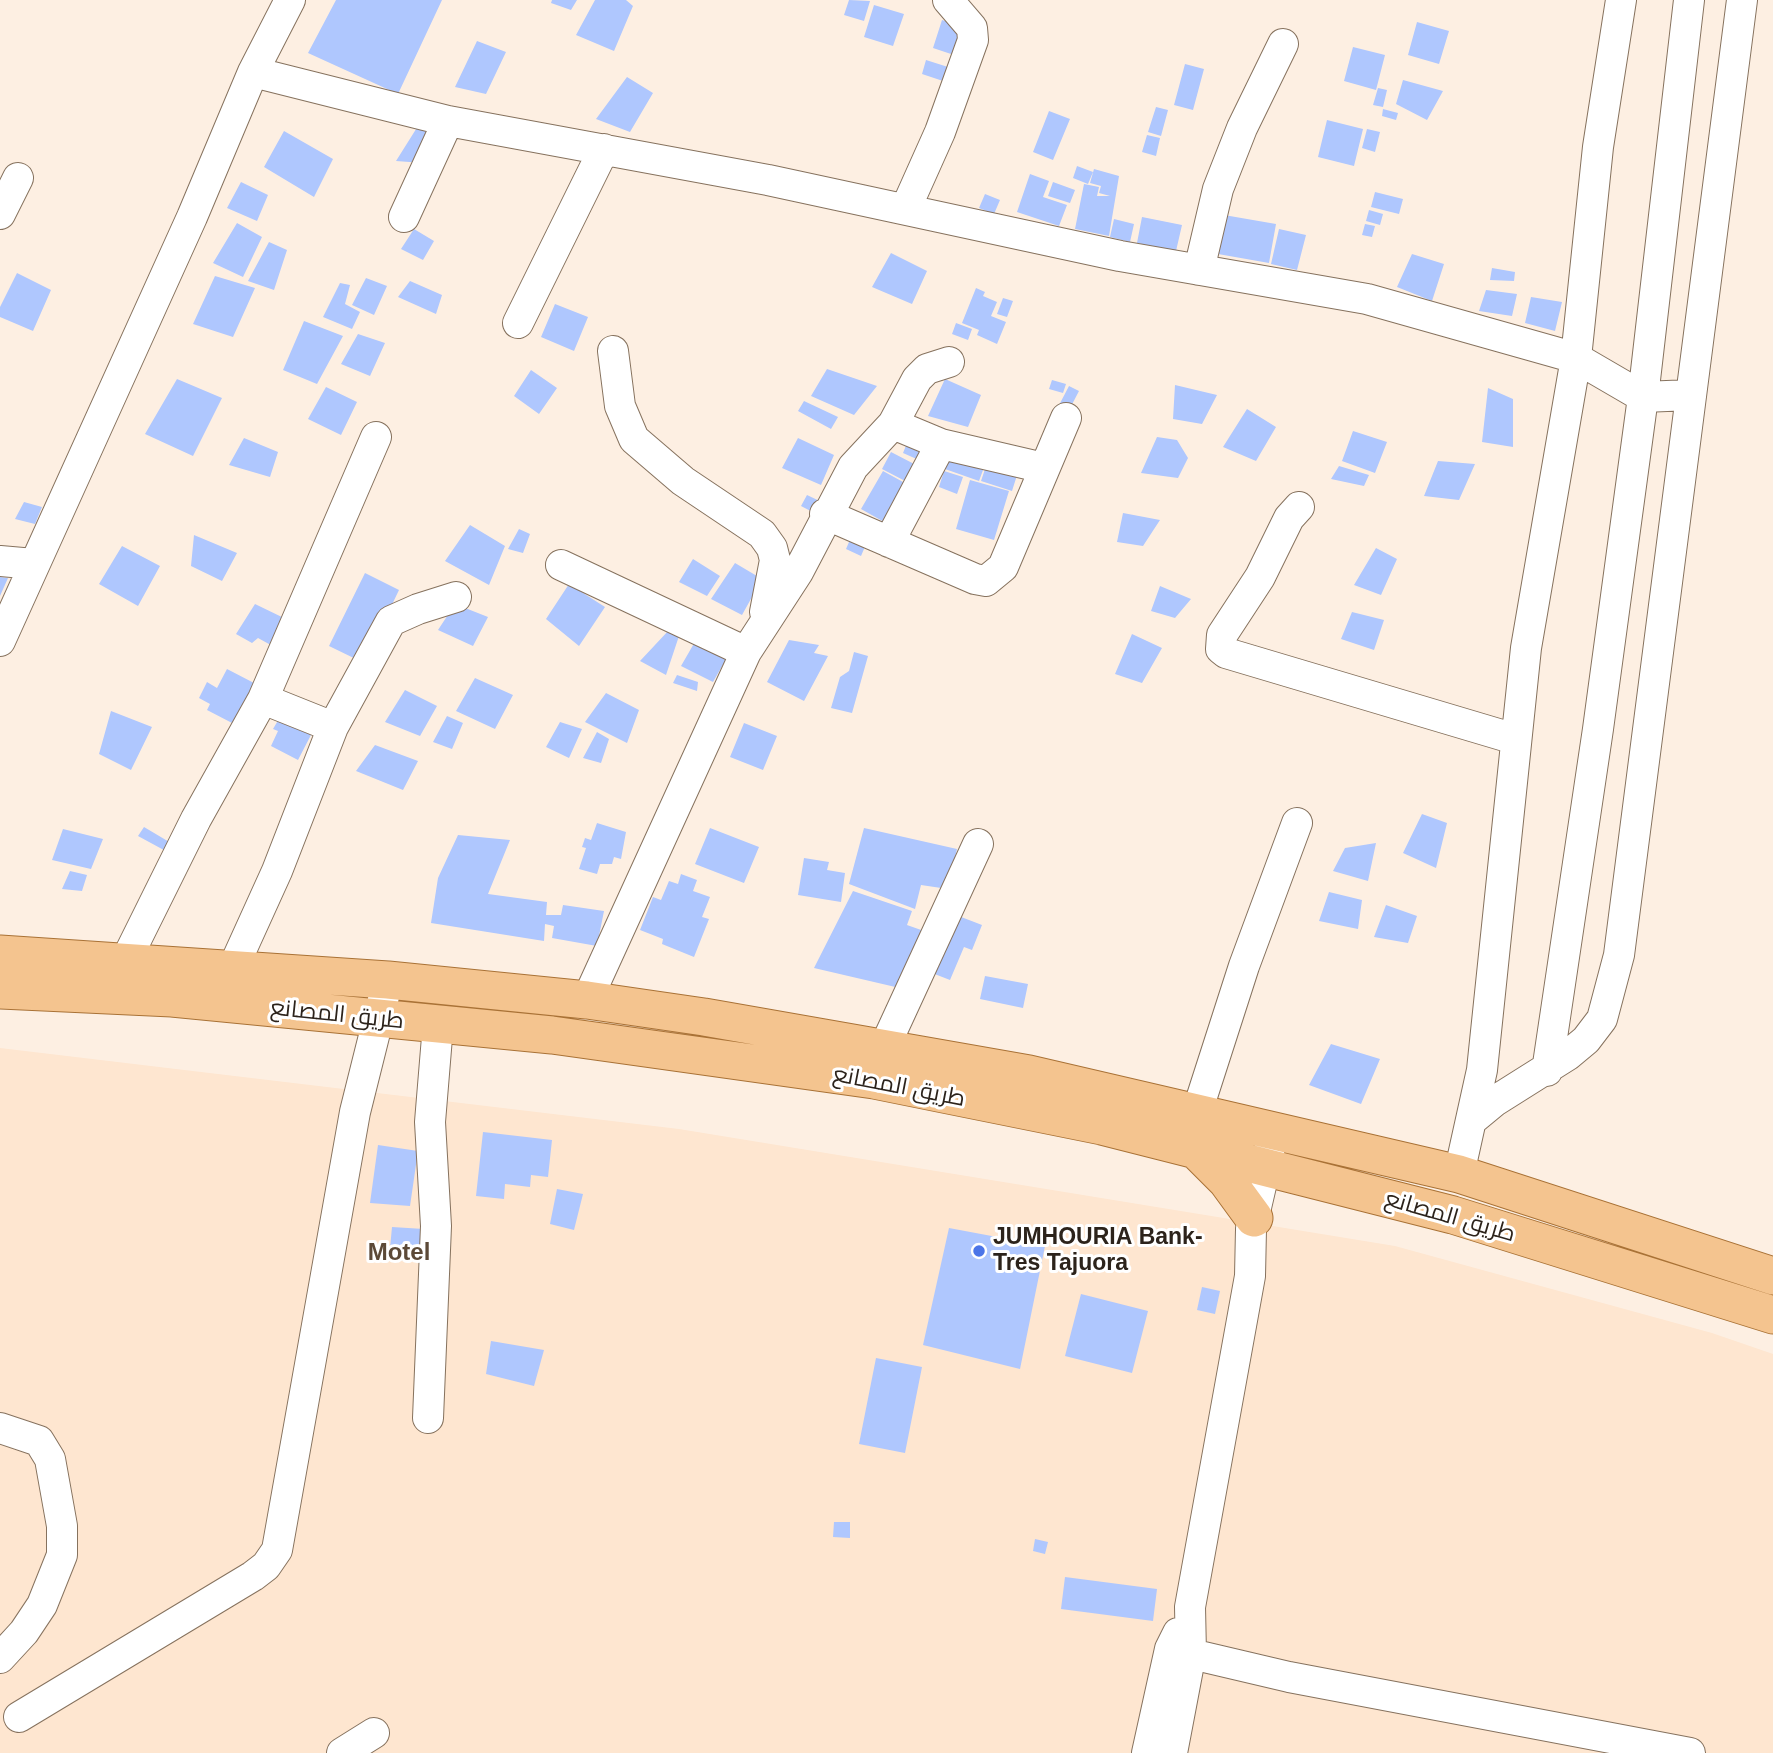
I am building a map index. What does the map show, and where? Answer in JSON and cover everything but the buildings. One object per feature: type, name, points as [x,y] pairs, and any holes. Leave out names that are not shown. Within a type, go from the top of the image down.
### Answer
[{"type":"main road","name":"طريق المصانع","points":[[0,954],[126,960],[388,979],[587,1000],[1041,1076],[1459,1174],[1773,1276]]},
{"type":"main road","name":"طريق المصانع","points":[[0,990],[172,998],[438,1025],[693,1053],[874,1080],[1102,1126],[1453,1215],[1773,1315]]},
{"type":"main road","points":[[1197,1151],[1227,1181],[1254,1218]]},
{"type":"street","points":[[0,641],[191,217],[253,72],[290,0]]},
{"type":"street","points":[[906,208],[940,132],[973,40],[972,28],[948,0]]},
{"type":"street","points":[[1459,1174],[1482,1070],[1528,634],[1576,358],[1598,147],[1621,0]]},
{"type":"street","points":[[1547,1070],[1598,729],[1643,397],[1689,0]]},
{"type":"street","points":[[1472,1120],[1495,1101],[1547,1070],[1586,1040],[1602,1019],[1619,956],[1742,0]]},
{"type":"street","points":[[1199,270],[1218,189],[1242,128],[1283,44]]},
{"type":"street","points":[[253,72],[447,121],[906,208],[1120,256],[1367,299],[1576,358],[1643,397],[1691,395]]},
{"type":"street","points":[[404,217],[447,121]]},
{"type":"street","points":[[518,323],[604,149]]},
{"type":"street","points":[[0,214],[18,177]]},
{"type":"street","points":[[614,351],[620,406],[634,439],[683,481],[762,534],[772,548],[775,560],[762,626]]},
{"type":"street","points":[[587,1000],[746,652],[798,572],[825,514],[853,467],[893,424],[916,379],[927,369],[949,362]]},
{"type":"street","points":[[825,514],[975,579],[986,581],[1003,567],[1066,418]]},
{"type":"street","points":[[893,424],[941,444],[1044,468]]},
{"type":"street","points":[[126,960],[196,819],[264,699],[376,437]]},
{"type":"street","points":[[889,542],[941,444]]},
{"type":"street","points":[[1299,507],[1289,518],[1260,576],[1222,635],[1221,649],[1239,657],[1516,739]]},
{"type":"street","points":[[0,561],[34,564]]},
{"type":"street","points":[[561,565],[746,652]]},
{"type":"street","points":[[233,968],[277,871],[334,727],[391,621],[418,608],[456,597]]},
{"type":"street","points":[[264,699],[334,727]]},
{"type":"street","points":[[1197,1112],[1244,967],[1297,823]]},
{"type":"street","points":[[884,1048],[978,844]]},
{"type":"street","points":[[19,1717],[253,1576],[266,1566],[277,1550],[355,1112],[388,979]]},
{"type":"street","points":[[428,1418],[436,1226],[430,1122],[438,1025]]},
{"type":"street","points":[[1250,1276],[1270,1233],[1275,1171],[1284,1133]]},
{"type":"street","points":[[1172,1753],[1181,1651],[1250,1276],[1254,1218],[1275,1171]]},
{"type":"street","points":[[0,1428],[39,1441],[50,1459],[62,1526],[62,1555],[42,1605],[24,1632],[0,1658]]},
{"type":"street","points":[[1147,1753],[1181,1651]]},
{"type":"street","points":[[1181,1651],[1289,1677],[1690,1753]]},
{"type":"street","points":[[342,1753],[374,1733]]},
{"type":"shaded area","points":[[0,1048],[679,1129],[1395,1246],[1712,1333],[1773,1354],[1773,1753],[0,1753]]},
{"type":"place","name":"JUMHOURIA Bank- Tres Tajuora","points":[[979,1251]]},
{"type":"district","name":"Motel","points":[[399,1253]]}]
